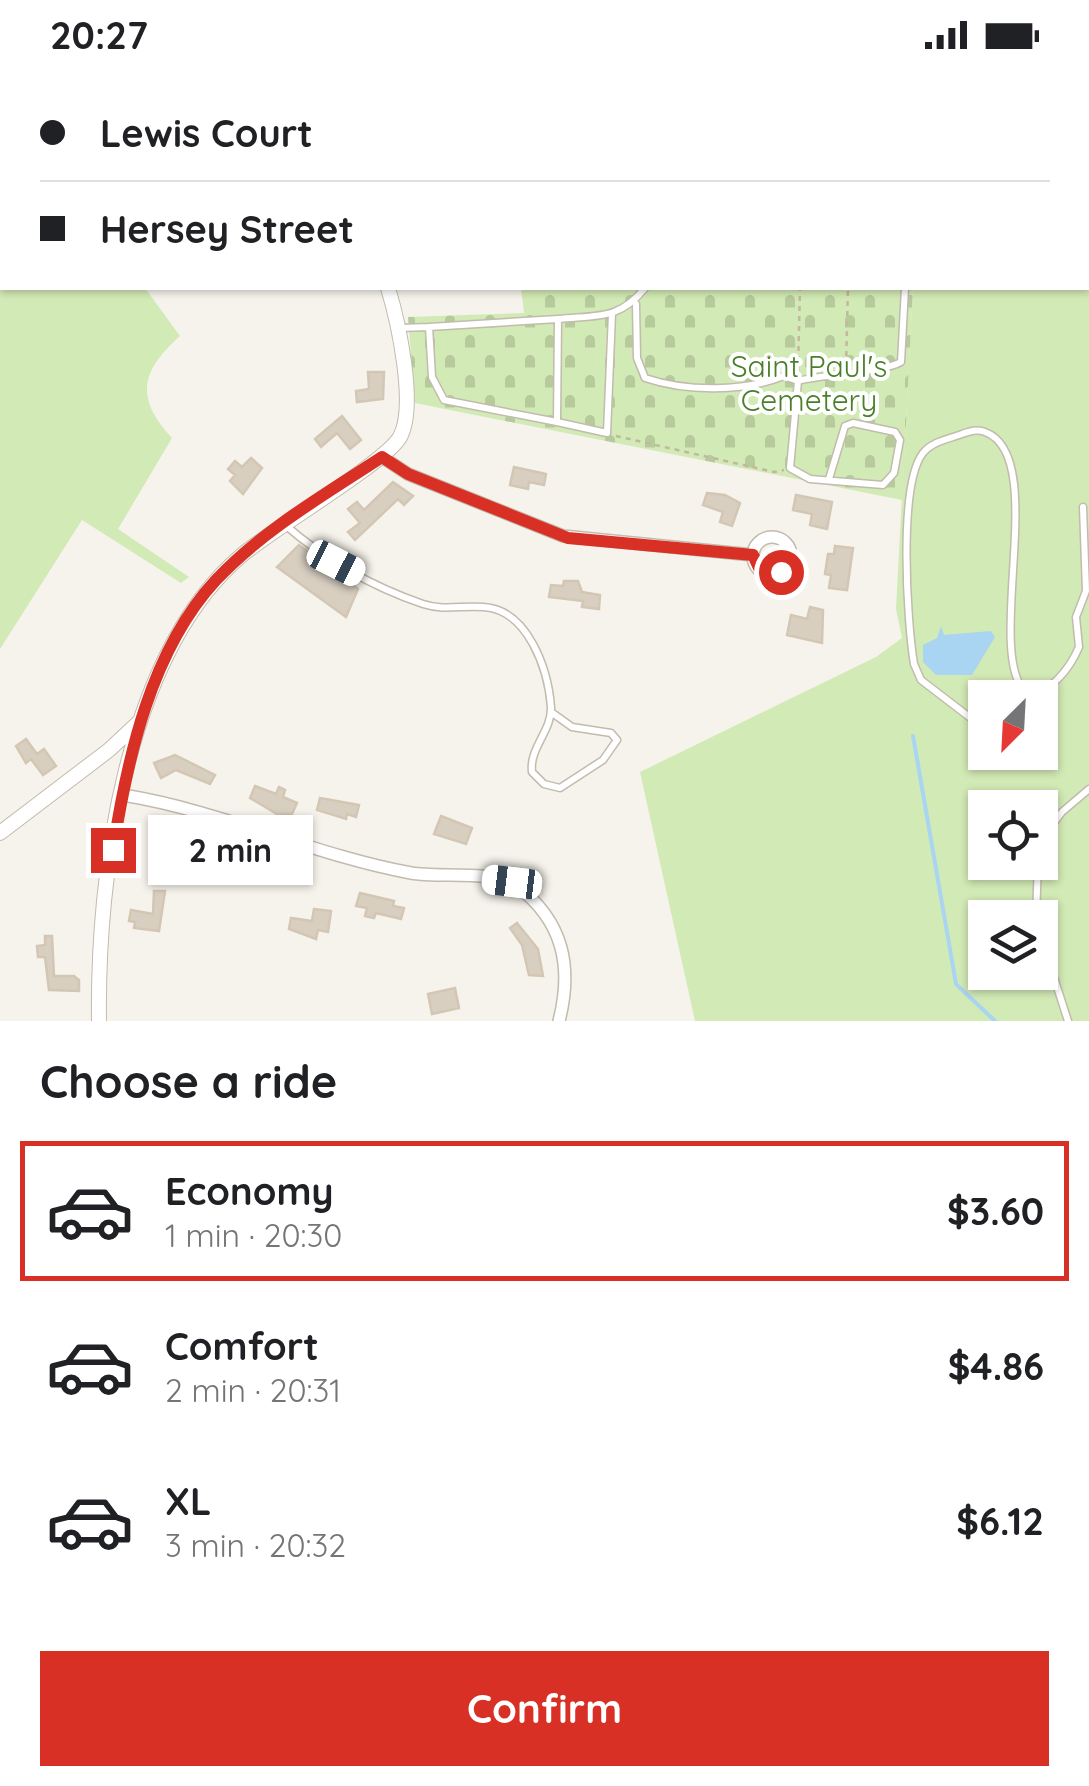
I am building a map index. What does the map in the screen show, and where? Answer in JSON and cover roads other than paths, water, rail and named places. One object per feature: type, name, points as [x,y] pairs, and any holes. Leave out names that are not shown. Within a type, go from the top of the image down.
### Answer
[{"type":"street","points":[[99,1021],[101,916],[123,794],[143,717],[171,648],[196,604],[228,568],[283,522],[382,457],[400,436],[406,421],[398,328],[388,290]]},
{"type":"street","points":[[382,457],[408,474],[568,538],[753,555]]},
{"type":"street","points":[[0,833],[108,752],[143,717]]},
{"type":"street","points":[[108,752],[128,772]]},
{"type":"street","points":[[123,794],[200,811],[266,835],[390,868],[512,882],[550,918],[561,938],[568,988],[559,1021]]},
{"type":"lane","points":[[644,290],[636,304],[637,358],[645,378],[736,388],[755,387],[784,376],[798,382],[846,370],[890,368],[900,362],[905,290]]},
{"type":"lane","points":[[398,328],[612,314],[636,304]]},
{"type":"lane","points":[[429,328],[432,376],[444,400],[607,433],[612,314]]},
{"type":"lane","points":[[557,422],[558,318]]},
{"type":"lane","points":[[798,382],[790,468],[810,479],[883,484],[891,480],[900,440],[895,432],[845,426],[829,480]]},
{"type":"lane","points":[[968,716],[921,680],[914,664],[907,542],[918,463],[935,444],[967,432],[990,433],[1005,448],[1014,513],[1014,664],[1020,680]]},
{"type":"lane","points":[[1053,680],[1078,647],[1076,617],[1086,591],[1083,507]]},
{"type":"lane","points":[[283,522],[319,553],[412,599],[445,609],[496,608],[518,620],[542,669],[552,712],[531,766],[544,784],[560,788],[602,760],[617,740],[611,733],[572,726],[552,712]]},
{"type":"lane","points":[[1058,817],[1089,789]]},
{"type":"lane","points":[[1058,990],[1068,1021]]},
{"type":"water","points":[[941,626],[944,635],[991,631],[995,637],[972,675],[936,675],[923,662],[923,645],[937,638]]},
{"type":"waterway","points":[[913,736],[956,984],[995,1021]]},
{"type":"park label","name":"Saint Paul's Cemetery","points":[[809,384]]}]
